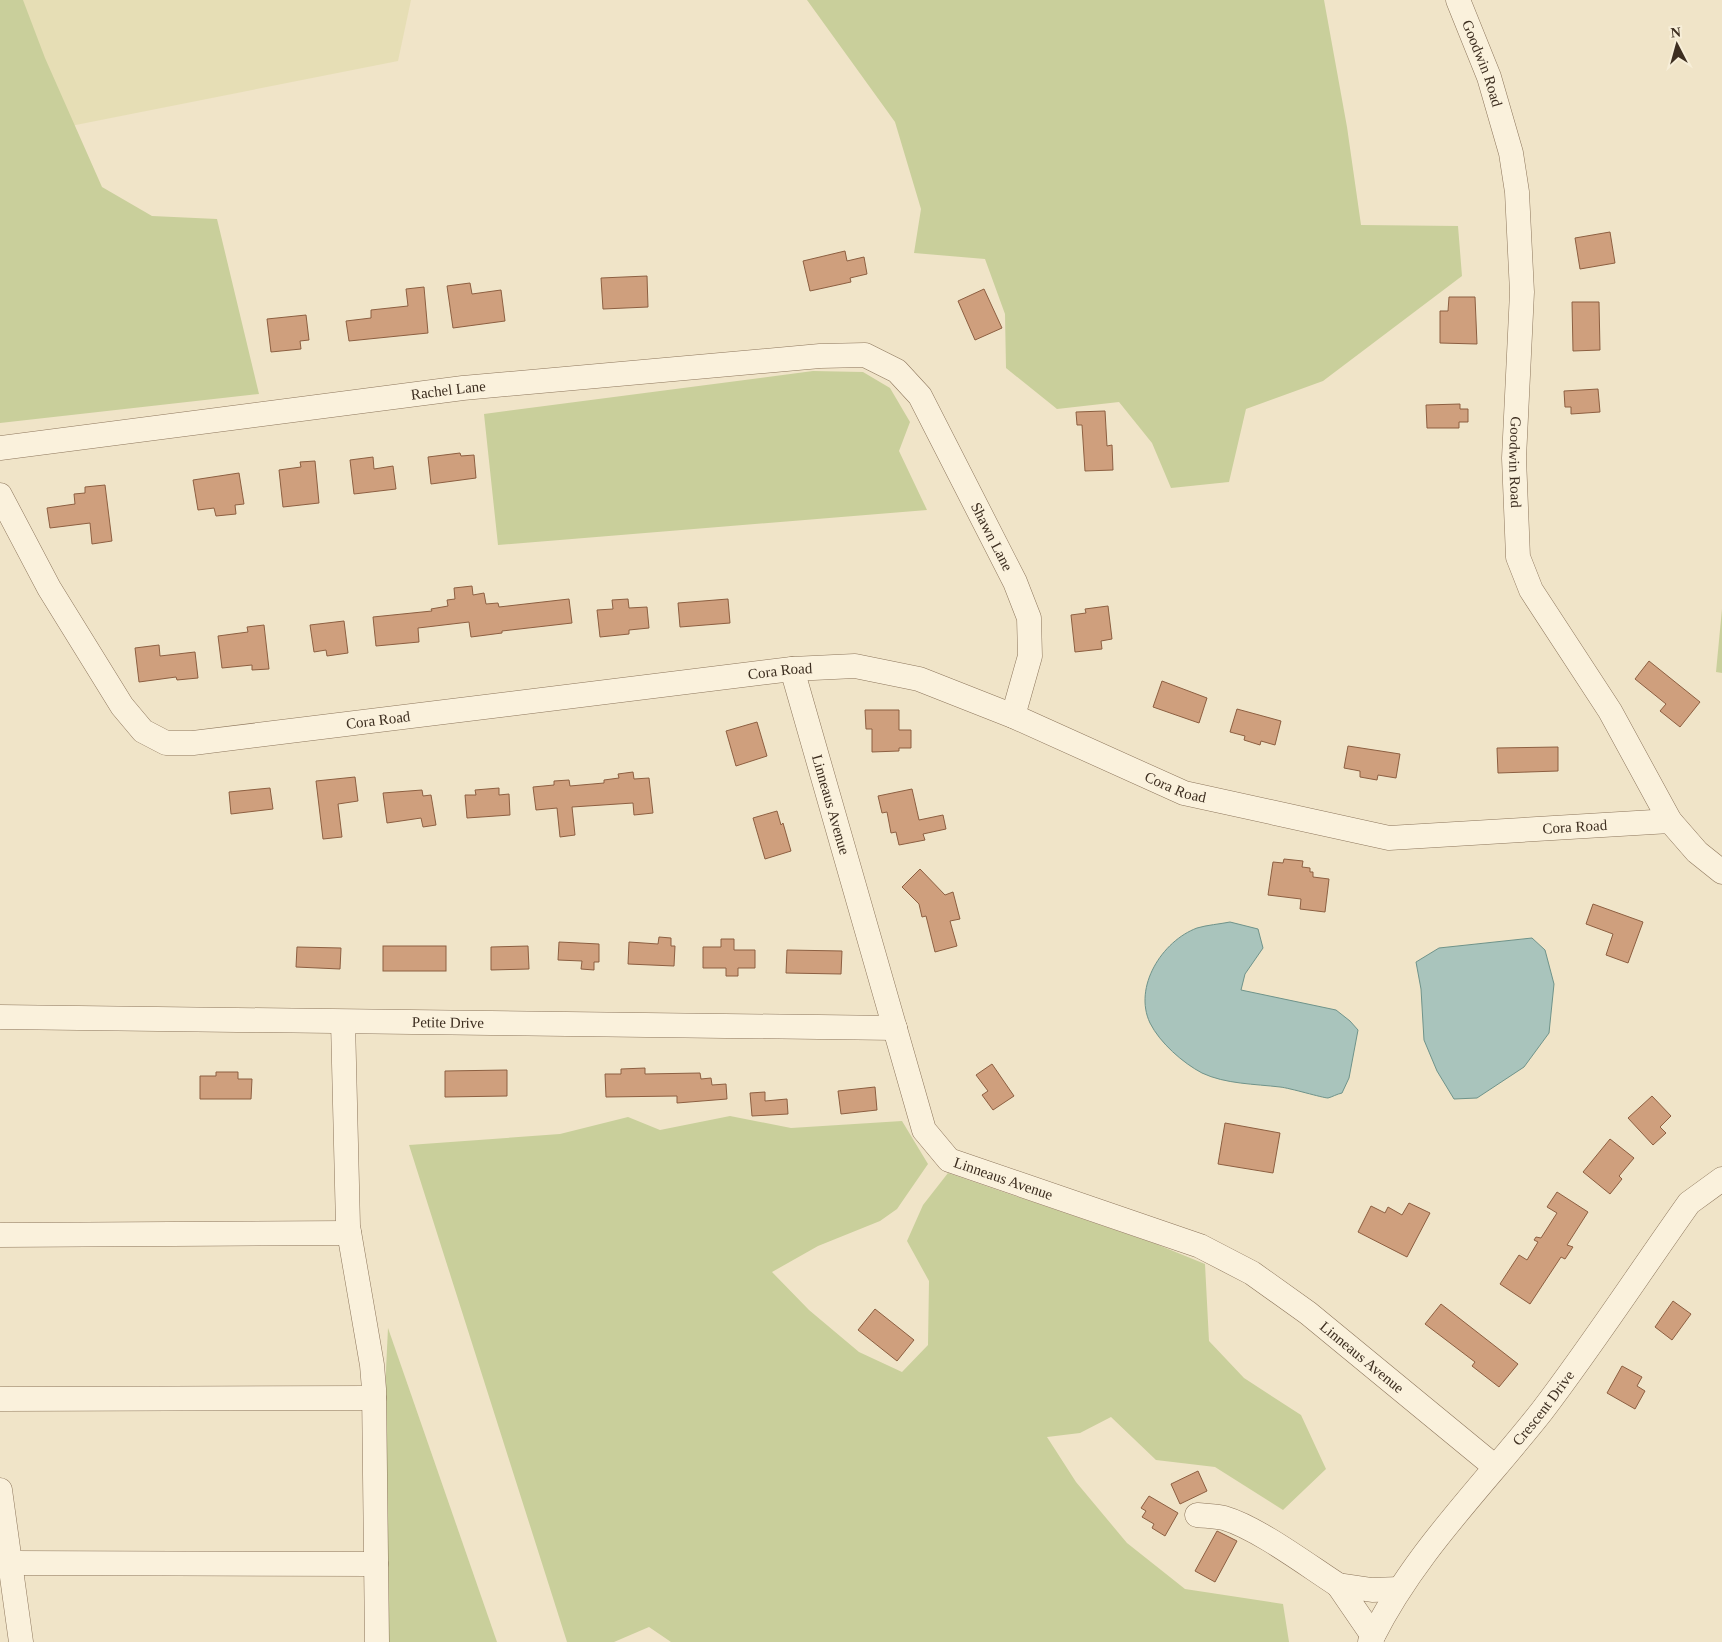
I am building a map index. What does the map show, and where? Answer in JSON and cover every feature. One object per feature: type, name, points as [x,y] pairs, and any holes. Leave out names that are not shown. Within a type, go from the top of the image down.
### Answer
[{"type":"street","name":"Goodwin Road","points":[[1458,0],[1489,77],[1511,153],[1517,192],[1522,292],[1514,458],[1518,556],[1531,590],[1610,711],[1670,821],[1697,852],[1722,872]]},
{"type":"street","name":"Rachel Lane","points":[[0,448],[463,388],[820,356],[864,355],[897,371]]},
{"type":"street","name":"Shawn Lane","points":[[897,371],[920,396],[1015,582],[1030,618],[1030,656],[1013,716]]},
{"type":"street","name":"Cora Road","points":[[0,495],[48,588],[122,706],[143,731],[166,743],[193,744],[792,669],[855,666],[919,679],[1013,716],[1184,793],[1389,838],[1670,821]]},
{"type":"street","name":"Linneaus Avenue","points":[[792,669],[924,1130],[949,1160],[1200,1246],[1252,1273],[1308,1313],[1494,1466]]},
{"type":"street","name":"Petite Drive","points":[[0,1017],[895,1028]]},
{"type":"street","points":[[343,1022],[346,1189],[349,1233],[372,1365],[374,1398],[377,1642]]},
{"type":"street","name":"Crescent Drive","points":[[1372,1639],[1399,1589],[1494,1466],[1542,1411],[1689,1203],[1722,1179]]},
{"type":"street","points":[[0,1235],[349,1233]]},
{"type":"street","points":[[0,1399],[374,1398]]},
{"type":"street","points":[[0,1490],[21,1642]]},
{"type":"street","points":[[1197,1515],[1218,1516],[1237,1524],[1270,1541],[1338,1585],[1372,1590],[1399,1589]]},
{"type":"street","points":[[10,1563],[376,1564]]},
{"type":"street","points":[[1338,1585],[1372,1639]]},
{"type":"shaded area","points":[[0,0],[411,0],[398,61],[0,140]]},
{"type":"green space","points":[[0,0],[23,0],[45,58],[102,187],[152,216],[217,219],[259,394],[0,423]]},
{"type":"green space","points":[[807,0],[1324,0],[1347,127],[1361,225],[1458,226],[1462,276],[1323,381],[1246,409],[1229,482],[1171,488],[1152,443],[1119,402],[1057,409],[1006,368],[1005,314],[985,259],[914,253],[921,209],[895,122]]},
{"type":"green space","points":[[813,371],[863,372],[890,388],[910,422],[899,451],[927,510],[498,545],[484,414]]},
{"type":"green space","points":[[1722,609],[1722,673],[1716,672]]},
{"type":"green space","points":[[730,1116],[791,1128],[902,1121],[928,1164],[897,1209],[880,1221],[818,1246],[772,1272],[809,1310],[859,1352],[902,1372],[928,1345],[929,1281],[907,1241],[923,1205],[948,1173],[1156,1244],[1205,1264],[1209,1341],[1244,1378],[1301,1415],[1326,1469],[1283,1510],[1215,1467],[1156,1460],[1111,1417],[1080,1433],[1047,1437],[1076,1482],[1127,1543],[1185,1589],[1283,1604],[1289,1642],[671,1642],[649,1627],[614,1642],[567,1642],[409,1145],[560,1134],[628,1117],[660,1130]]},
{"type":"green space","points":[[388,1328],[497,1642],[373,1642]]},
{"type":"water","points":[[1230,922],[1258,929],[1263,948],[1245,974],[1241,990],[1336,1010],[1358,1030],[1349,1078],[1342,1093],[1328,1098],[1285,1088],[1240,1083],[1211,1077],[1195,1069],[1180,1058],[1154,1030],[1146,1009],[1145,995],[1148,981],[1162,954],[1184,934],[1197,928]]},
{"type":"water","points":[[1532,938],[1545,950],[1554,984],[1549,1033],[1524,1067],[1477,1098],[1454,1099],[1437,1071],[1424,1040],[1421,989],[1416,962],[1439,948]]},
{"type":"building","points":[[1610,232],[1615,263],[1580,269],[1575,238]]},
{"type":"building","points":[[845,251],[847,261],[864,257],[867,274],[850,278],[851,282],[810,291],[803,261]]},
{"type":"building","points":[[647,276],[648,307],[603,309],[601,278]]},
{"type":"building","points":[[470,283],[472,294],[501,290],[505,321],[453,328],[447,286]]},
{"type":"building","points":[[424,287],[428,333],[349,341],[346,321],[371,318],[371,310],[408,306],[406,289]]},
{"type":"building","points":[[984,289],[1002,328],[975,340],[958,301]]},
{"type":"building","points":[[1449,297],[1475,297],[1477,344],[1440,343],[1440,311],[1448,311]]},
{"type":"building","points":[[1572,302],[1599,302],[1600,350],[1573,351]]},
{"type":"building","points":[[306,315],[309,340],[300,341],[301,349],[271,352],[267,319]]},
{"type":"building","points":[[1598,389],[1600,412],[1571,414],[1571,407],[1565,407],[1564,391]]},
{"type":"building","points":[[1460,404],[1460,409],[1468,409],[1468,422],[1459,422],[1459,428],[1427,428],[1426,405]]},
{"type":"building","points":[[1105,411],[1107,446],[1112,445],[1113,470],[1085,471],[1082,425],[1077,425],[1076,412]]},
{"type":"building","points":[[460,453],[461,456],[474,455],[476,478],[431,484],[428,457]]},
{"type":"building","points":[[373,457],[374,469],[393,466],[396,489],[354,494],[350,460]]},
{"type":"building","points":[[315,461],[319,503],[283,507],[279,470],[301,467],[300,462]]},
{"type":"building","points":[[239,473],[244,504],[235,505],[236,514],[216,516],[214,508],[198,510],[193,480]]},
{"type":"building","points":[[105,485],[112,541],[92,544],[90,523],[50,528],[47,508],[75,504],[74,494],[85,493],[85,487]]},
{"type":"building","points":[[472,586],[473,595],[484,593],[486,604],[498,603],[499,607],[569,599],[572,623],[502,631],[502,633],[471,637],[469,622],[418,628],[419,642],[376,646],[373,617],[432,611],[431,609],[448,606],[447,600],[455,599],[454,588]]},
{"type":"building","points":[[628,599],[629,608],[647,607],[649,628],[629,630],[629,634],[600,637],[597,610],[613,609],[612,600]]},
{"type":"building","points":[[728,599],[730,623],[680,627],[678,603]]},
{"type":"building","points":[[1108,606],[1112,639],[1101,641],[1102,649],[1075,652],[1071,615],[1086,613],[1085,609]]},
{"type":"building","points":[[344,621],[348,653],[327,656],[326,650],[314,652],[310,625]]},
{"type":"building","points":[[264,625],[269,669],[252,670],[252,665],[222,668],[218,636],[248,632],[247,627]]},
{"type":"building","points":[[159,645],[160,656],[195,652],[198,678],[177,680],[176,677],[139,682],[135,648]]},
{"type":"building","points":[[1649,661],[1700,702],[1680,727],[1660,711],[1666,704],[1635,679]]},
{"type":"building","points":[[1162,681],[1207,698],[1199,723],[1153,707]]},
{"type":"building","points":[[1237,709],[1281,721],[1275,745],[1261,741],[1260,745],[1244,740],[1245,736],[1230,732]]},
{"type":"building","points":[[865,710],[899,710],[899,730],[911,730],[911,748],[899,748],[899,751],[872,752],[872,729],[866,729]]},
{"type":"building","points":[[757,722],[767,756],[736,766],[726,731]]},
{"type":"building","points":[[1348,746],[1400,754],[1396,778],[1378,775],[1377,780],[1360,777],[1360,771],[1344,768]]},
{"type":"building","points":[[1558,747],[1558,771],[1498,773],[1497,748]]},
{"type":"building","points":[[633,772],[634,779],[649,778],[653,813],[634,815],[633,803],[572,807],[575,835],[560,837],[557,808],[536,810],[533,787],[554,785],[554,781],[569,780],[570,786],[604,783],[604,780],[619,778],[618,774]]},
{"type":"building","points":[[355,777],[358,801],[338,804],[342,837],[323,839],[316,781]]},
{"type":"building","points":[[270,788],[273,809],[231,814],[229,792]]},
{"type":"building","points":[[499,788],[499,795],[509,794],[510,815],[467,818],[465,795],[476,795],[475,790]]},
{"type":"building","points":[[912,789],[919,820],[943,815],[946,829],[923,834],[925,840],[899,845],[896,832],[891,833],[887,812],[882,813],[878,796]]},
{"type":"building","points":[[422,790],[423,796],[431,795],[436,825],[423,827],[421,818],[387,823],[383,793]]},
{"type":"building","points":[[777,811],[781,825],[783,823],[791,851],[765,859],[753,818]]},
{"type":"building","points":[[1284,859],[1303,861],[1302,867],[1310,868],[1310,872],[1313,872],[1313,877],[1329,879],[1325,912],[1300,909],[1301,899],[1268,895],[1273,862],[1283,863]]},
{"type":"building","points":[[920,869],[945,895],[953,892],[960,919],[950,921],[957,946],[935,952],[926,916],[922,917],[919,904],[902,887]]},
{"type":"building","points":[[1593,904],[1643,922],[1628,963],[1606,955],[1613,934],[1586,924]]},
{"type":"building","points":[[659,937],[671,938],[671,946],[675,946],[674,966],[628,964],[629,942],[658,944]]},
{"type":"building","points":[[721,939],[734,939],[734,950],[755,950],[755,968],[738,968],[738,976],[726,976],[726,968],[703,968],[703,947],[721,947]]},
{"type":"building","points":[[559,942],[599,944],[599,962],[594,962],[594,970],[581,969],[582,961],[558,960]]},
{"type":"building","points":[[383,946],[446,946],[446,971],[383,971]]},
{"type":"building","points":[[528,946],[529,969],[491,970],[491,947]]},
{"type":"building","points":[[297,947],[341,948],[340,969],[296,967]]},
{"type":"building","points":[[787,950],[842,951],[841,974],[786,973]]},
{"type":"building","points":[[992,1064],[1014,1096],[993,1110],[982,1095],[988,1091],[976,1075]]},
{"type":"building","points":[[645,1068],[645,1074],[700,1073],[701,1079],[711,1078],[712,1085],[726,1084],[727,1099],[677,1103],[677,1096],[606,1097],[605,1074],[621,1074],[621,1069]]},
{"type":"building","points":[[507,1070],[507,1096],[445,1097],[445,1071]]},
{"type":"building","points":[[216,1072],[238,1072],[238,1079],[252,1079],[251,1099],[200,1099],[200,1076],[216,1076]]},
{"type":"building","points":[[875,1087],[877,1110],[841,1114],[838,1091]]},
{"type":"building","points":[[765,1092],[765,1101],[787,1099],[788,1114],[752,1116],[750,1093]]},
{"type":"building","points":[[1652,1096],[1671,1116],[1660,1127],[1666,1133],[1653,1145],[1628,1118]]},
{"type":"building","points":[[1225,1123],[1280,1133],[1273,1173],[1218,1164]]},
{"type":"building","points":[[1610,1139],[1634,1158],[1619,1176],[1622,1179],[1610,1194],[1583,1172]]},
{"type":"building","points":[[1557,1192],[1588,1212],[1567,1245],[1573,1247],[1565,1259],[1561,1257],[1530,1304],[1500,1284],[1519,1255],[1527,1260],[1538,1242],[1534,1240],[1536,1237],[1541,1238],[1557,1213],[1547,1207]]},
{"type":"building","points":[[1409,1203],[1430,1213],[1407,1257],[1358,1232],[1371,1206],[1385,1213],[1388,1207],[1402,1215]]},
{"type":"building","points":[[1673,1301],[1691,1314],[1672,1340],[1655,1327]]},
{"type":"building","points":[[1441,1304],[1518,1364],[1499,1387],[1472,1366],[1475,1362],[1425,1324]]},
{"type":"building","points":[[875,1309],[914,1340],[897,1361],[858,1330]]},
{"type":"building","points":[[1622,1366],[1642,1377],[1637,1386],[1645,1391],[1635,1409],[1607,1393]]},
{"type":"building","points":[[1198,1471],[1207,1491],[1180,1504],[1171,1484]]},
{"type":"building","points":[[1149,1496],[1178,1513],[1165,1536],[1152,1528],[1154,1524],[1142,1517],[1146,1511],[1141,1508]]},
{"type":"building","points":[[1217,1531],[1237,1541],[1215,1582],[1195,1571]]}]
